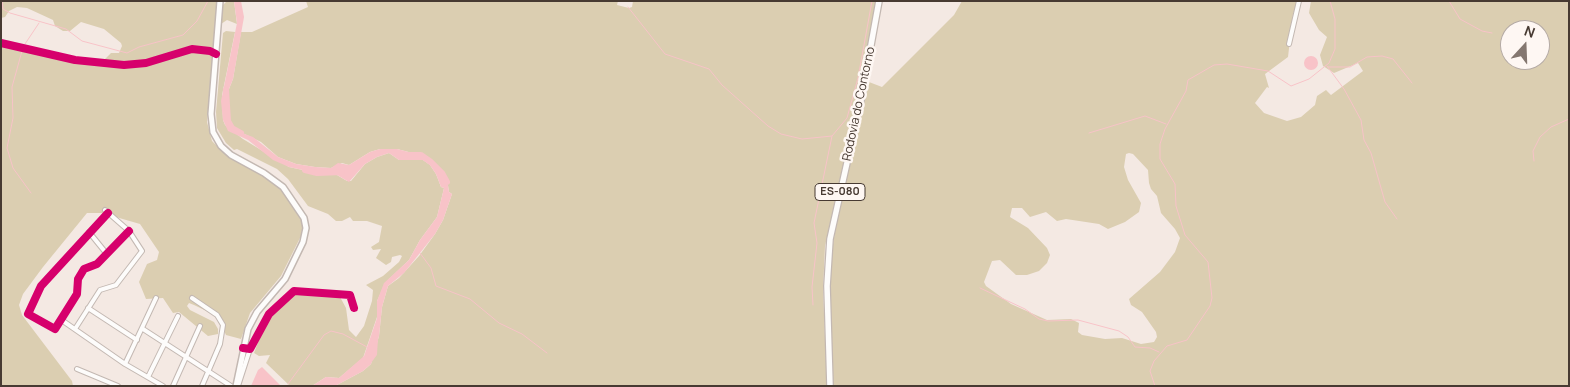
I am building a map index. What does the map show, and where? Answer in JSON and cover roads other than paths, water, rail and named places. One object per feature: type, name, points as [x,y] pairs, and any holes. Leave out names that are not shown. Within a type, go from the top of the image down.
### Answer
[{"type":"main road","points":[[220,1],[211,114],[217,140],[231,155],[273,178],[283,187],[304,218],[306,228],[303,242],[285,279],[252,321],[243,348],[237,386]]},
{"type":"main road","name":"Rodovia do Contorno","points":[[830,386],[826,286],[830,239],[861,100],[879,1]]},
{"type":"street","points":[[1289,44],[1299,1]]},
{"type":"street","points":[[1,43],[75,60],[124,65],[146,63],[192,49],[210,50],[216,54]]},
{"type":"street","points":[[75,329],[100,290],[116,285],[142,251],[129,231],[106,212],[41,286],[28,314],[56,329],[63,321],[77,294],[78,279],[84,268],[98,264],[106,253],[129,231]]},
{"type":"street","points":[[89,232],[106,253]]},
{"type":"street","points":[[237,386],[250,349],[269,314],[294,291],[350,295],[354,308]]},
{"type":"street","points":[[125,364],[156,298]]},
{"type":"street","points":[[192,298],[217,315],[222,325],[223,334],[202,386]]},
{"type":"street","points":[[88,308],[137,340]]},
{"type":"street","points":[[148,377],[178,316]]},
{"type":"street","points":[[63,321],[125,364],[163,386]]},
{"type":"street","points":[[173,386],[200,326]]},
{"type":"street","points":[[143,328],[231,386]]},
{"type":"street","points":[[243,348],[250,349]]},
{"type":"street","points":[[77,369],[118,386]]},
{"type":"waterway","points":[[2,1],[3,9],[10,13],[66,29],[82,41],[127,53],[139,47],[183,35],[197,21],[208,1]]},
{"type":"waterway","points":[[628,7],[665,54],[709,69],[722,85],[768,126],[781,134],[802,139],[832,136],[847,118],[858,78],[872,1]]},
{"type":"waterway","points":[[1155,386],[1150,371],[1154,361],[1167,346],[1187,340],[1210,306],[1212,298],[1208,262],[1185,235],[1176,206],[1175,184],[1160,159],[1160,144],[1165,129],[1186,91],[1188,80],[1214,65],[1227,64],[1268,71],[1291,86],[1309,79],[1329,63],[1335,49],[1335,19],[1330,1]]},
{"type":"waterway","points":[[1449,1],[1460,19],[1482,31],[1492,33]]},
{"type":"waterway","points":[[25,44],[39,23]]},
{"type":"waterway","points":[[22,51],[12,87],[13,118],[7,148],[13,168],[31,193]]},
{"type":"waterway","points":[[1328,67],[1350,67],[1367,57],[1382,56],[1393,59],[1412,83]]},
{"type":"waterway","points":[[1327,66],[1344,89],[1361,120],[1364,140],[1371,153],[1385,202],[1397,219]]},
{"type":"waterway","points":[[226,90],[228,121],[232,128],[241,133]]},
{"type":"waterway","points":[[1089,133],[1145,116],[1166,124]]},
{"type":"waterway","points":[[1534,161],[1533,151],[1540,137],[1551,127],[1569,119]]},
{"type":"waterway","points":[[813,305],[812,287],[817,243],[814,223],[832,136]]},
{"type":"waterway","points":[[409,155],[421,155],[431,162],[442,173],[447,182]]},
{"type":"waterway","points":[[305,170],[317,173],[342,172]]},
{"type":"waterway","points":[[420,253],[431,268],[436,286],[470,299],[499,323],[522,334],[547,353]]},
{"type":"waterway","points":[[980,288],[1025,309],[1039,319],[1048,321],[1078,320],[1119,331],[1128,337],[1135,347],[1150,348],[1159,352]]},
{"type":"waterway","points":[[288,384],[324,335],[331,331],[343,334],[367,347]]},
{"type":"waterway","points":[[368,362],[374,354],[375,339]]}]
